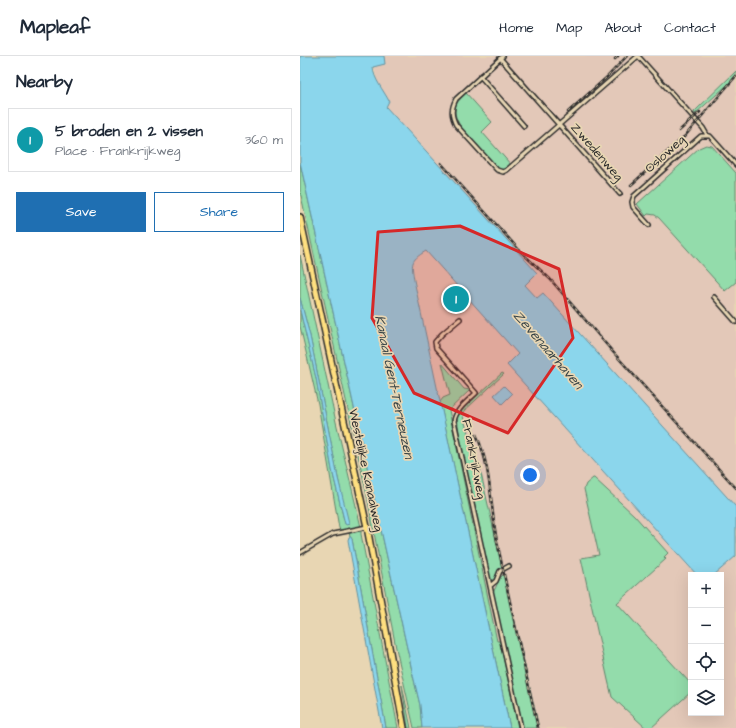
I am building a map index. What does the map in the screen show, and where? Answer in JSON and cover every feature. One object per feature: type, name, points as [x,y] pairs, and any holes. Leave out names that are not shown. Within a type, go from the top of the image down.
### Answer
[{"type":"main road","name":"Westelijke Kanaalweg","points":[[300,217],[367,527],[404,728]]},
{"type":"street","name":"Zwedenweg","points":[[559,124],[638,56]]},
{"type":"street","points":[[638,56],[703,128],[707,135],[714,140],[736,165]]},
{"type":"street","name":"Zwedenweg","points":[[502,57],[620,194]]},
{"type":"street","points":[[502,57],[456,99],[452,105],[452,117],[456,125],[498,170],[503,172],[559,124]]},
{"type":"street","points":[[480,76],[524,126]]},
{"type":"street","name":"Osloweg","points":[[649,226],[633,207],[632,202],[634,196],[699,138],[707,135]]},
{"type":"street","points":[[714,298],[736,322]]},
{"type":"street","name":"Frankrijkweg","points":[[460,319],[435,342],[436,348],[476,393],[458,410],[454,421],[521,728]]},
{"type":"street","points":[[300,553],[333,534],[367,527]]},
{"type":"street","points":[[490,586],[496,581],[500,571],[509,566]]},
{"type":"highlighted area","points":[[460,226],[559,269],[573,338],[508,433],[414,393],[372,318],[378,232]]},
{"type":"shaded area","points":[[372,56],[736,56],[736,728],[501,728]]},
{"type":"green space","points":[[736,71],[736,77],[695,114],[694,112]]},
{"type":"green space","points":[[466,93],[492,122],[482,132],[512,166],[503,171],[495,166],[471,140],[459,124],[455,111],[456,106]]},
{"type":"green space","points":[[706,145],[712,146],[736,173],[736,282],[725,291],[659,218],[655,215],[648,214],[646,216],[637,204],[699,148]]},
{"type":"green space","points":[[300,162],[420,705],[422,728],[414,728],[396,648],[367,496],[300,191]]},
{"type":"green space","points":[[300,255],[336,422],[361,527],[342,531],[339,528],[318,404],[300,326],[300,310],[316,378],[332,470],[345,524],[348,524],[310,336],[300,298]]},
{"type":"green space","points":[[442,363],[464,389],[470,390],[449,410],[497,641],[500,641],[518,728],[510,728],[440,402],[443,398],[450,395]]},
{"type":"green space","points":[[502,373],[504,374],[462,413],[480,469],[502,567],[495,578],[491,581],[460,440],[457,417],[465,407]]},
{"type":"green space","points":[[594,478],[634,515],[668,553],[664,557],[666,559],[617,603],[688,681],[688,695],[651,728],[646,728],[612,697],[581,558],[599,555],[584,489],[586,484]]},
{"type":"green space","points":[[361,530],[398,728],[386,728],[352,539],[349,532]]},
{"type":"green space","points":[[504,574],[539,728],[523,728],[493,592],[500,578]]},
{"type":"green space","points":[[402,685],[411,728],[408,728]]},
{"type":"water","points":[[300,56],[384,56],[385,64],[373,67],[373,71],[389,101],[386,107],[537,273],[525,285],[537,298],[543,293],[736,507],[736,556],[717,572],[694,572],[507,365],[518,354],[426,251],[414,260],[412,266],[414,280],[510,728],[422,728],[420,705],[300,162]]},
{"type":"water","points":[[300,298],[310,336],[338,478],[349,523],[347,525],[345,524],[332,470],[316,378],[300,310]]},
{"type":"water","points":[[504,386],[512,394],[502,404],[494,395]]},
{"type":"water","points":[[349,537],[352,539],[386,728],[382,728],[348,540]]},
{"type":"railway","points":[[615,59],[618,56]]},
{"type":"railway","points":[[568,112],[607,77],[627,56]]},
{"type":"railway","points":[[631,185],[685,136],[736,76]]},
{"type":"railway","points":[[679,131],[700,112]]},
{"type":"railway","points":[[441,163],[521,252],[550,279],[612,351],[736,488]]},
{"type":"railway","points":[[476,434],[488,474],[497,541],[538,728]]},
{"type":"place","name":"5 broden en 2 vissen","points":[[456,299]]},
{"type":"water label","name":"Zevenaarhaven","points":[[548,350]]},
{"type":"water label","name":"Kanaal Gent-Terneuzen","points":[[394,387]]}]
